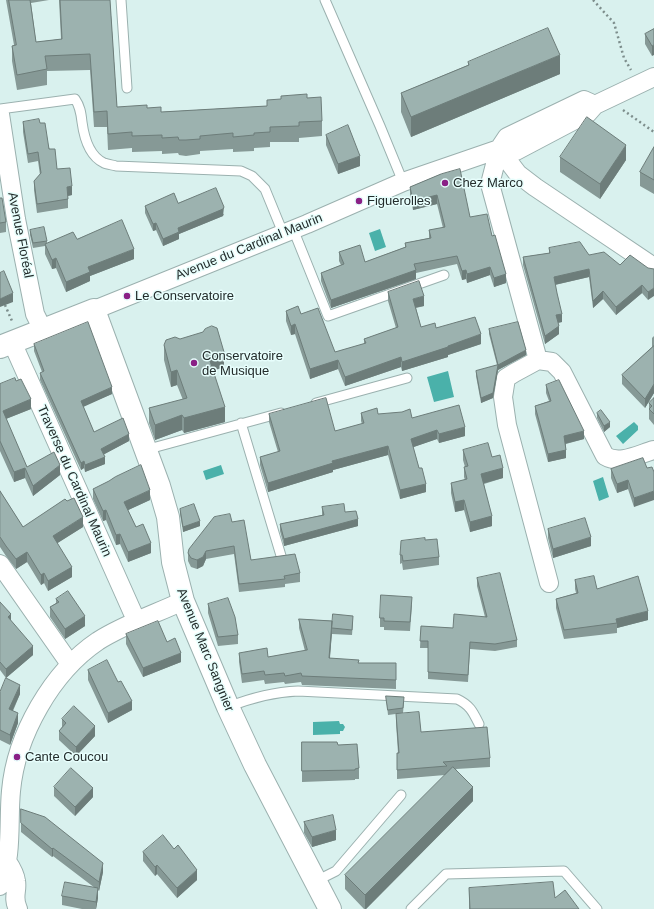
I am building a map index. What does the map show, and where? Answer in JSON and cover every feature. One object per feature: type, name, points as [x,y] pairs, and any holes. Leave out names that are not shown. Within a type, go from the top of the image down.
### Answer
[{"type":"street","points":[[538,360],[490,184],[499,149],[507,136],[584,100],[603,101],[647,80]]},
{"type":"street","name":"Avenue Floréal","points":[[0,114],[16,219],[36,314],[43,330]]},
{"type":"street","name":"Avenue du Cardinal Maurin","points":[[9,339],[43,330],[94,310],[288,231],[403,182],[499,149]]},
{"type":"street","points":[[499,149],[518,174],[535,187],[654,267]]},
{"type":"street","name":"Avenue Marc Sangnier","points":[[94,310],[159,486],[168,517],[173,562],[183,601],[228,707],[255,765],[330,909]]},
{"type":"street","name":"Traverse du Cardinal Maurin","points":[[9,339],[136,620]]},
{"type":"street","points":[[549,583],[507,425],[503,397],[506,378],[538,360],[552,362],[562,372],[605,456],[610,459],[621,460],[654,450]]},
{"type":"street","points":[[0,564],[70,664]]},
{"type":"street","points":[[0,886],[7,861],[10,837],[11,790],[17,757],[26,732],[44,700],[70,664],[98,641],[136,620],[160,612],[183,601]]},
{"type":"street","points":[[7,861],[14,872],[17,882],[14,897],[18,909]]},
{"type":"lane","points":[[121,0],[127,88]]},
{"type":"lane","points":[[325,0],[403,182]]},
{"type":"lane","points":[[0,109],[75,99],[79,105],[83,134],[95,156],[104,163],[116,166],[241,171],[252,176],[265,189],[288,231],[328,316],[444,275]]},
{"type":"lane","points":[[309,405],[407,378]]},
{"type":"lane","points":[[145,450],[287,411]]},
{"type":"lane","points":[[242,423],[282,559]]},
{"type":"lane","points":[[228,707],[247,700],[282,692],[298,691],[457,699],[466,703],[472,709],[478,724]]},
{"type":"lane","points":[[316,881],[336,871],[401,795]]},
{"type":"lane","points":[[411,909],[446,874],[564,871],[597,909]]},
{"type":"path","points":[[593,0],[614,23],[624,58],[647,80]]},
{"type":"path","points":[[603,101],[619,107],[654,132]]},
{"type":"path","points":[[5,305],[9,339]]},
{"type":"water","points":[[380,229],[386,247],[375,251],[369,233]]},
{"type":"water","points":[[448,371],[454,397],[434,402],[427,377]]},
{"type":"water","points":[[634,422],[638,426],[638,430],[623,444],[616,436]]},
{"type":"water","points":[[221,465],[224,474],[206,480],[203,471]]},
{"type":"water","points":[[603,477],[609,497],[599,501],[593,481]]},
{"type":"water","points":[[339,721],[340,724],[343,724],[345,727],[343,731],[340,731],[340,734],[313,735],[313,722]]},
{"type":"building","points":[[9,0],[30,0],[36,42],[62,39],[60,0],[110,0],[117,107],[147,105],[147,108],[161,107],[161,112],[267,106],[267,100],[281,99],[281,96],[307,94],[307,98],[321,97],[322,121],[299,122],[299,126],[270,127],[270,132],[254,133],[254,135],[233,137],[233,133],[200,136],[200,139],[186,140],[179,140],[178,137],[162,138],[162,135],[132,136],[132,132],[108,134],[107,111],[94,112],[90,54],[45,56],[47,69],[17,75],[12,46],[16,45]]},
{"type":"building","points":[[548,28],[560,55],[411,117],[401,93],[469,65],[468,62]]},
{"type":"building","points":[[654,29],[654,45],[652,46],[645,34]]},
{"type":"building","points":[[587,117],[626,145],[600,184],[560,157]]},
{"type":"building","points":[[39,119],[40,123],[45,123],[49,149],[55,149],[57,169],[70,168],[72,186],[67,187],[68,199],[37,204],[34,181],[41,173],[38,152],[28,154],[23,122]]},
{"type":"building","points":[[348,125],[360,156],[338,164],[326,135]]},
{"type":"building","points":[[654,147],[654,180],[640,172]]},
{"type":"building","points":[[460,169],[470,217],[487,214],[492,236],[495,235],[506,274],[494,278],[490,267],[467,274],[466,270],[462,271],[457,256],[414,264],[416,270],[331,300],[321,273],[344,264],[339,252],[360,245],[365,262],[406,247],[405,243],[431,238],[429,230],[445,227],[437,195],[413,201],[410,187],[441,174]]},
{"type":"building","points":[[216,188],[224,207],[223,209],[178,228],[179,232],[163,239],[156,223],[153,224],[145,206],[174,193],[178,203]]},
{"type":"building","points":[[0,198],[2,198],[6,222],[0,223]]},
{"type":"building","points":[[122,220],[134,249],[88,267],[90,272],[66,282],[56,258],[52,260],[45,244],[73,232],[77,239]]},
{"type":"building","points":[[44,227],[47,241],[33,243],[30,230]]},
{"type":"building","points":[[580,242],[589,255],[604,252],[620,265],[630,255],[648,268],[654,269],[654,288],[648,292],[642,285],[616,307],[603,291],[593,301],[589,269],[554,277],[562,314],[556,315],[559,326],[545,336],[523,257],[550,253],[549,248]]},
{"type":"building","points":[[4,271],[13,293],[0,299],[0,273]]},
{"type":"building","points":[[419,281],[424,296],[413,299],[421,327],[435,323],[436,328],[475,317],[481,334],[448,347],[402,362],[401,357],[345,377],[338,360],[310,369],[295,324],[291,326],[286,311],[298,306],[301,314],[318,308],[335,352],[366,343],[364,339],[398,327],[388,292]]},
{"type":"building","points":[[88,322],[112,387],[81,401],[94,432],[123,418],[129,434],[101,449],[105,457],[85,465],[84,461],[81,463],[40,373],[44,371],[34,344]]},
{"type":"building","points":[[518,322],[526,350],[498,365],[489,329]]},
{"type":"building","points":[[212,326],[217,328],[224,352],[210,357],[210,361],[225,407],[184,418],[182,415],[155,425],[149,408],[187,398],[177,370],[171,372],[164,345],[166,340],[175,337],[180,339],[203,332],[205,329]]},
{"type":"building","points":[[654,346],[654,384],[645,399],[622,375]]},
{"type":"building","points":[[498,365],[493,393],[481,398],[476,371]]},
{"type":"building","points":[[15,378],[16,381],[21,379],[31,399],[3,411],[27,467],[54,452],[60,465],[33,486],[25,468],[14,472],[0,441],[0,384]]},
{"type":"building","points":[[559,380],[584,431],[564,436],[566,450],[548,454],[535,406],[551,401],[546,385]]},
{"type":"building","points":[[326,398],[335,431],[364,423],[361,413],[377,408],[378,414],[402,412],[410,409],[412,418],[459,405],[465,427],[439,434],[437,430],[411,439],[419,468],[422,468],[426,484],[400,490],[388,446],[332,461],[333,463],[268,483],[260,457],[280,451],[269,414]]},
{"type":"building","points":[[654,398],[654,414],[649,409],[652,406],[649,403]]},
{"type":"building","points":[[601,410],[610,422],[604,426],[597,413]]},
{"type":"building","points":[[488,443],[492,457],[500,455],[503,468],[481,474],[492,516],[470,522],[464,500],[455,502],[451,483],[467,479],[464,467],[468,466],[463,450]]},
{"type":"building","points":[[643,458],[647,468],[652,467],[654,472],[654,491],[634,498],[628,480],[617,484],[611,469]]},
{"type":"building","points":[[141,465],[150,490],[124,502],[136,527],[143,524],[151,543],[128,552],[120,534],[116,535],[106,510],[103,511],[93,489]]},
{"type":"building","points":[[0,491],[23,527],[65,499],[67,501],[74,498],[83,517],[53,536],[72,567],[48,581],[44,573],[41,575],[27,552],[16,559],[0,537]]},
{"type":"building","points":[[194,504],[200,521],[183,527],[180,509]]},
{"type":"building","points":[[344,504],[345,512],[356,511],[358,519],[284,539],[280,524],[324,515],[322,507]]},
{"type":"building","points":[[230,514],[232,522],[244,520],[251,560],[295,554],[300,573],[284,576],[285,579],[239,584],[234,546],[206,551],[203,557],[197,560],[191,558],[188,553],[189,549],[214,517]]},
{"type":"building","points":[[585,518],[591,537],[553,549],[548,529]]},
{"type":"building","points":[[425,538],[425,540],[437,539],[439,557],[403,561],[402,555],[400,555],[401,541]]},
{"type":"building","points":[[500,573],[517,640],[495,644],[470,642],[468,675],[428,672],[428,641],[420,641],[421,626],[453,628],[454,614],[487,617],[477,578]]},
{"type":"building","points":[[594,576],[597,589],[638,576],[648,611],[616,619],[617,623],[564,630],[556,599],[578,593],[575,580]]},
{"type":"building","points":[[68,591],[85,616],[65,629],[50,607],[59,602],[56,599]]},
{"type":"building","points":[[381,595],[412,597],[410,622],[384,621],[384,618],[380,618]]},
{"type":"building","points":[[228,598],[235,617],[238,635],[218,637],[208,604]]},
{"type":"building","points":[[0,602],[11,614],[8,617],[33,646],[6,669],[0,662]]},
{"type":"building","points":[[333,614],[353,616],[352,630],[332,628]]},
{"type":"building","points":[[299,619],[332,621],[329,658],[359,660],[358,663],[396,663],[396,680],[302,676],[301,673],[285,676],[284,673],[265,675],[264,671],[242,674],[239,653],[267,648],[268,657],[307,650]]},
{"type":"building","points":[[158,621],[167,642],[175,638],[181,653],[143,668],[126,634]]},
{"type":"building","points":[[107,660],[118,682],[121,681],[132,701],[108,713],[88,670]]},
{"type":"building","points":[[6,678],[20,685],[9,709],[18,713],[10,735],[0,730],[0,692]]},
{"type":"building","points":[[386,696],[404,697],[403,708],[388,710]]},
{"type":"building","points":[[74,706],[95,726],[76,747],[59,731],[66,723],[62,719]]},
{"type":"building","points":[[419,712],[421,732],[487,727],[490,758],[443,762],[447,766],[397,770],[397,753],[399,753],[396,714]]},
{"type":"building","points":[[302,742],[337,742],[338,745],[357,744],[359,768],[355,770],[302,771]]},
{"type":"building","points":[[453,767],[473,787],[365,895],[345,875]]},
{"type":"building","points":[[71,768],[93,788],[75,807],[54,787]]},
{"type":"building","points":[[21,809],[45,817],[103,863],[99,882],[53,848],[52,849],[21,823]]},
{"type":"building","points":[[333,815],[336,830],[312,837],[304,822]]},
{"type":"building","points":[[163,835],[174,849],[178,845],[197,870],[177,888],[157,865],[155,867],[143,852]]},
{"type":"building","points":[[65,882],[98,888],[96,902],[62,896]]},
{"type":"building","points":[[553,882],[555,898],[565,890],[579,909],[470,909],[469,888]]},
{"type":"place","name":"Chez Marco","points":[[445,183]]},
{"type":"place","name":"Figuerolles","points":[[359,201]]},
{"type":"place","name":"Le Conservatoire","points":[[127,296]]},
{"type":"place","name":"Conservatoire de Musique","points":[[194,363]]},
{"type":"place","name":"Cante Coucou","points":[[17,757]]}]
